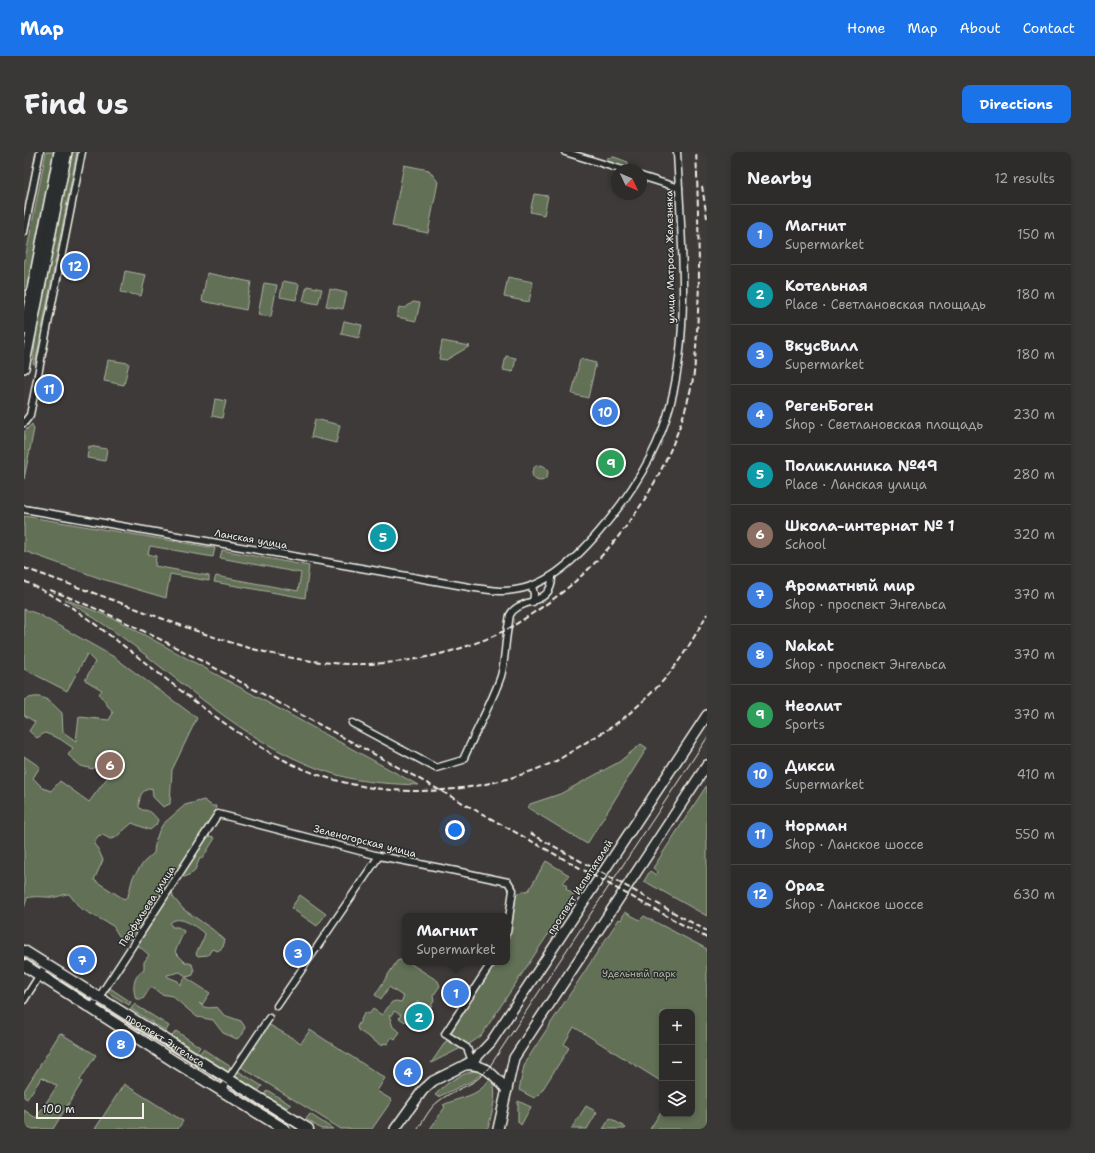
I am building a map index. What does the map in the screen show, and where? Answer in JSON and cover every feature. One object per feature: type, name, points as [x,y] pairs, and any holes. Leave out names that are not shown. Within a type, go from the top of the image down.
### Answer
[{"type":"main road","points":[[24,330],[59,152]]},
{"type":"main road","points":[[24,368],[67,152]]},
{"type":"main road","name":"проспект Испытателей","points":[[468,1063],[491,1042],[703,729],[707,715]]},
{"type":"main road","points":[[498,1129],[514,1058],[707,765]]},
{"type":"main road","name":"проспект Энгельса","points":[[24,951],[308,1129]]},
{"type":"main road","name":"проспект Энгельса","points":[[24,965],[284,1129]]},
{"type":"main road","points":[[395,1129],[424,1090],[433,1081],[468,1063],[487,1070],[507,1090]]},
{"type":"main road","points":[[400,1129],[407,1114]]},
{"type":"street","points":[[24,232],[40,152]]},
{"type":"street","points":[[24,422],[30,415],[82,152]]},
{"type":"street","points":[[565,152],[611,167]]},
{"type":"street","name":"улица Матроса Железняка","points":[[475,588],[502,591],[527,588],[552,576],[568,564],[589,544],[614,515],[641,473],[658,440],[671,404],[679,366],[683,301],[677,152]]},
{"type":"street","points":[[647,178],[679,188]]},
{"type":"street","name":"Ланская улица","points":[[24,509],[475,588]]},
{"type":"street","points":[[352,722],[436,768],[463,760],[501,674],[510,614],[518,606],[532,602],[545,595],[552,583],[552,576]]},
{"type":"street","points":[[532,586],[534,594],[532,602]]},
{"type":"street","name":"Зеленогорская улица","points":[[218,814],[379,856],[508,882],[513,890],[510,913]]},
{"type":"street","name":"Перфильева улица","points":[[92,1008],[218,814]]},
{"type":"street","points":[[277,1006],[379,856]]},
{"type":"street","points":[[24,1000],[46,965]]},
{"type":"street","points":[[468,1063],[468,1048],[445,1034],[490,965]]},
{"type":"street","points":[[221,1090],[269,1018]]},
{"type":"green space","points":[[46,152],[54,152],[24,303],[24,265]]},
{"type":"green space","points":[[72,152],[77,152],[35,364],[33,364],[37,325]]},
{"type":"green space","points":[[614,157],[628,162],[628,164],[612,164],[609,163],[607,158]]},
{"type":"green space","points":[[404,165],[429,170],[438,182],[428,233],[392,226]]},
{"type":"green space","points":[[534,194],[548,196],[544,215],[530,212]]},
{"type":"green space","points":[[125,271],[146,275],[141,296],[121,292]]},
{"type":"green space","points":[[207,273],[251,282],[246,310],[202,301]]},
{"type":"green space","points":[[508,277],[533,282],[529,302],[504,297]]},
{"type":"green space","points":[[283,281],[299,284],[296,300],[280,297]]},
{"type":"green space","points":[[264,283],[277,285],[271,317],[258,315]]},
{"type":"green space","points":[[307,286],[322,289],[318,304],[303,301]]},
{"type":"green space","points":[[330,289],[347,293],[343,309],[326,306]]},
{"type":"green space","points":[[413,302],[420,303],[416,321],[397,317],[399,307],[405,308]]},
{"type":"green space","points":[[344,321],[362,325],[359,338],[341,334]]},
{"type":"green space","points":[[442,341],[470,346],[446,360],[439,359]]},
{"type":"green space","points":[[506,356],[516,358],[513,372],[503,370]]},
{"type":"green space","points":[[580,359],[596,363],[588,398],[572,394]]},
{"type":"green space","points":[[108,360],[129,363],[124,385],[104,381]]},
{"type":"green space","points":[[215,399],[226,401],[222,418],[212,416]]},
{"type":"green space","points":[[315,419],[340,425],[336,443],[311,437]]},
{"type":"green space","points":[[32,424],[34,429],[24,479],[24,432]]},
{"type":"green space","points":[[89,446],[107,449],[105,461],[87,458]]},
{"type":"green space","points":[[540,465],[547,470],[548,473],[543,480],[540,481],[533,476],[532,473],[537,466]]},
{"type":"green space","points":[[24,516],[215,548],[213,557],[150,546],[148,554],[156,556],[155,566],[209,576],[209,581],[170,574],[166,598],[102,579],[24,551]]},
{"type":"green space","points":[[222,550],[309,566],[305,598],[214,582],[216,576],[298,591],[301,573],[220,558]]},
{"type":"green space","points":[[65,599],[117,620],[418,785],[357,780],[319,769],[291,757],[265,743],[214,709],[124,639]]},
{"type":"green space","points":[[24,609],[38,614],[114,657],[197,718],[172,770],[170,804],[163,807],[153,797],[152,788],[148,789],[141,794],[139,807],[142,810],[153,814],[158,820],[156,825],[150,830],[132,823],[115,838],[110,839],[103,835],[98,836],[94,844],[103,860],[94,880],[124,899],[128,896],[133,877],[144,862],[154,853],[155,843],[163,824],[185,805],[204,800],[212,806],[216,806],[214,816],[206,827],[210,837],[215,838],[202,859],[200,858],[194,872],[185,877],[176,876],[171,884],[173,897],[183,909],[225,940],[223,947],[218,951],[212,949],[208,955],[198,956],[196,954],[205,934],[188,922],[174,920],[170,923],[172,927],[178,927],[184,931],[175,952],[185,962],[192,964],[194,971],[193,975],[187,977],[180,972],[167,975],[168,977],[178,981],[180,985],[185,977],[210,993],[202,1005],[199,1003],[201,1005],[207,1008],[217,1007],[224,1015],[241,1021],[245,1027],[243,1034],[237,1039],[223,1033],[213,1020],[197,1017],[172,996],[161,994],[153,988],[150,988],[143,999],[136,999],[134,982],[140,972],[144,969],[144,962],[149,955],[139,946],[137,940],[124,939],[119,936],[113,926],[80,908],[69,894],[56,897],[27,898],[24,908],[24,756],[40,767],[33,778],[43,788],[51,791],[60,781],[89,802],[110,774],[97,764],[93,769],[81,766],[68,755],[73,748],[60,739],[45,733],[37,738],[29,731],[35,722],[24,715],[24,700],[41,697],[53,704],[62,713],[63,732],[76,741],[79,717],[109,720],[113,713],[99,694],[102,690],[85,680],[95,662],[87,654],[67,691],[24,669]]},
{"type":"green space","points":[[641,744],[647,748],[587,844],[528,808],[530,804],[560,794],[619,762]]},
{"type":"green space","points":[[707,785],[707,916],[644,881],[650,871],[656,875],[658,872],[653,868]]},
{"type":"green space","points":[[546,861],[569,875],[563,883],[567,886],[566,889],[574,895],[481,1036],[468,1045],[450,1034],[494,965],[510,965],[510,935],[512,930],[515,894],[529,890]]},
{"type":"green space","points":[[300,895],[326,914],[317,926],[291,908]]},
{"type":"green space","name":"Удельный парк","points":[[625,912],[640,920],[644,916],[707,949],[707,1129],[650,1129],[659,1115],[659,1117],[695,1117],[695,1009],[659,1009],[659,1080],[574,1027],[564,1044],[569,1048],[539,1095],[534,1098],[519,1090],[524,1066],[530,1055],[619,919],[621,920]]},
{"type":"green space","points":[[402,960],[402,965],[413,965],[438,981],[440,986],[433,996],[434,1001],[430,1008],[418,1001],[405,1022],[399,1018],[401,1015],[394,1011],[392,1015],[389,1015],[393,1027],[400,1032],[395,1039],[392,1037],[387,1044],[384,1043],[382,1046],[358,1030],[357,1027],[365,1012],[369,1014],[373,1009],[382,1015],[392,1002],[401,1002],[404,997],[389,987],[381,999],[375,995],[397,961]]},
{"type":"green space","points":[[110,988],[131,1002],[129,1005],[107,992]]},
{"type":"green space","points":[[134,1004],[169,1026],[166,1031],[131,1009]]},
{"type":"green space","points":[[268,1024],[301,1043],[310,1030],[385,1078],[377,1091],[392,1100],[372,1129],[341,1129],[241,1067]]},
{"type":"green space","points":[[176,1031],[200,1047],[197,1052],[172,1036]]},
{"type":"green space","points":[[60,1033],[96,1055],[80,1080],[82,1082],[53,1129],[24,1129],[24,1110],[36,1118],[57,1086],[42,1077],[27,1099],[24,1097],[24,1091]]},
{"type":"green space","points":[[446,1041],[449,1041],[461,1048],[431,1063]]},
{"type":"green space","points":[[203,1049],[231,1067],[228,1072],[199,1054]]},
{"type":"green space","points":[[238,1071],[262,1086],[258,1091],[235,1076]]},
{"type":"green space","points":[[474,1071],[483,1072],[474,1080],[438,1097],[435,1095],[453,1080]]},
{"type":"green space","points":[[491,1078],[495,1095],[492,1113],[487,1129],[430,1129],[445,1107],[443,1105],[478,1091]]},
{"type":"green space","points":[[124,1084],[183,1121],[178,1129],[95,1129]]},
{"type":"green space","points":[[267,1090],[291,1105],[288,1108],[264,1095]]},
{"type":"green space","points":[[518,1101],[531,1107],[521,1125],[518,1122]]},
{"type":"green space","points":[[586,1106],[597,1112],[587,1129],[571,1129]]},
{"type":"green space","points":[[310,1114],[333,1129],[321,1129],[306,1119]]},
{"type":"green space","points":[[610,1118],[626,1128],[603,1129]]},
{"type":"tunnel","points":[[269,1018],[277,1006]]},
{"type":"tram line","points":[[418,1129],[430,1110],[436,1104],[446,1096],[478,1079],[490,1066],[707,738]]},
{"type":"tram line","points":[[24,956],[298,1129]]},
{"type":"railway","points":[[24,568],[238,645],[279,655],[321,662],[368,664],[416,659],[462,648],[484,640],[516,624],[563,592],[590,568],[614,541],[636,512],[655,481],[671,448],[684,414],[695,367],[698,316],[699,274],[696,152]]},
{"type":"railway","points":[[702,186],[707,218]]},
{"type":"railway","points":[[24,581],[53,596],[78,612],[217,718],[238,733],[282,759],[314,773],[348,783],[384,789],[420,791],[456,789],[491,783],[525,773],[558,760],[620,721],[645,700],[675,666],[707,614]]},
{"type":"railway","points":[[50,590],[113,616],[204,662],[398,767],[707,938]]},
{"type":"railway","points":[[530,833],[707,931]]},
{"type":"place","name":"Opaz","points":[[75,266]]},
{"type":"place","name":"Норман","points":[[49,389]]},
{"type":"place","name":"Дикси","points":[[605,412]]},
{"type":"place","name":"Неолит","points":[[611,463]]},
{"type":"place","name":"Поликлиника №49","points":[[383,537]]},
{"type":"place","name":"Школа-интернат № 1","points":[[110,765]]},
{"type":"place","name":"ВкусВилл","points":[[298,953]]},
{"type":"place","name":"Ароматный мир","points":[[82,960]]},
{"type":"place","name":"Магнит","points":[[456,993]]},
{"type":"place","name":"Котельная","points":[[419,1017]]},
{"type":"place","name":"Nakat","points":[[121,1044]]},
{"type":"place","name":"РегенБоген","points":[[408,1072]]}]
